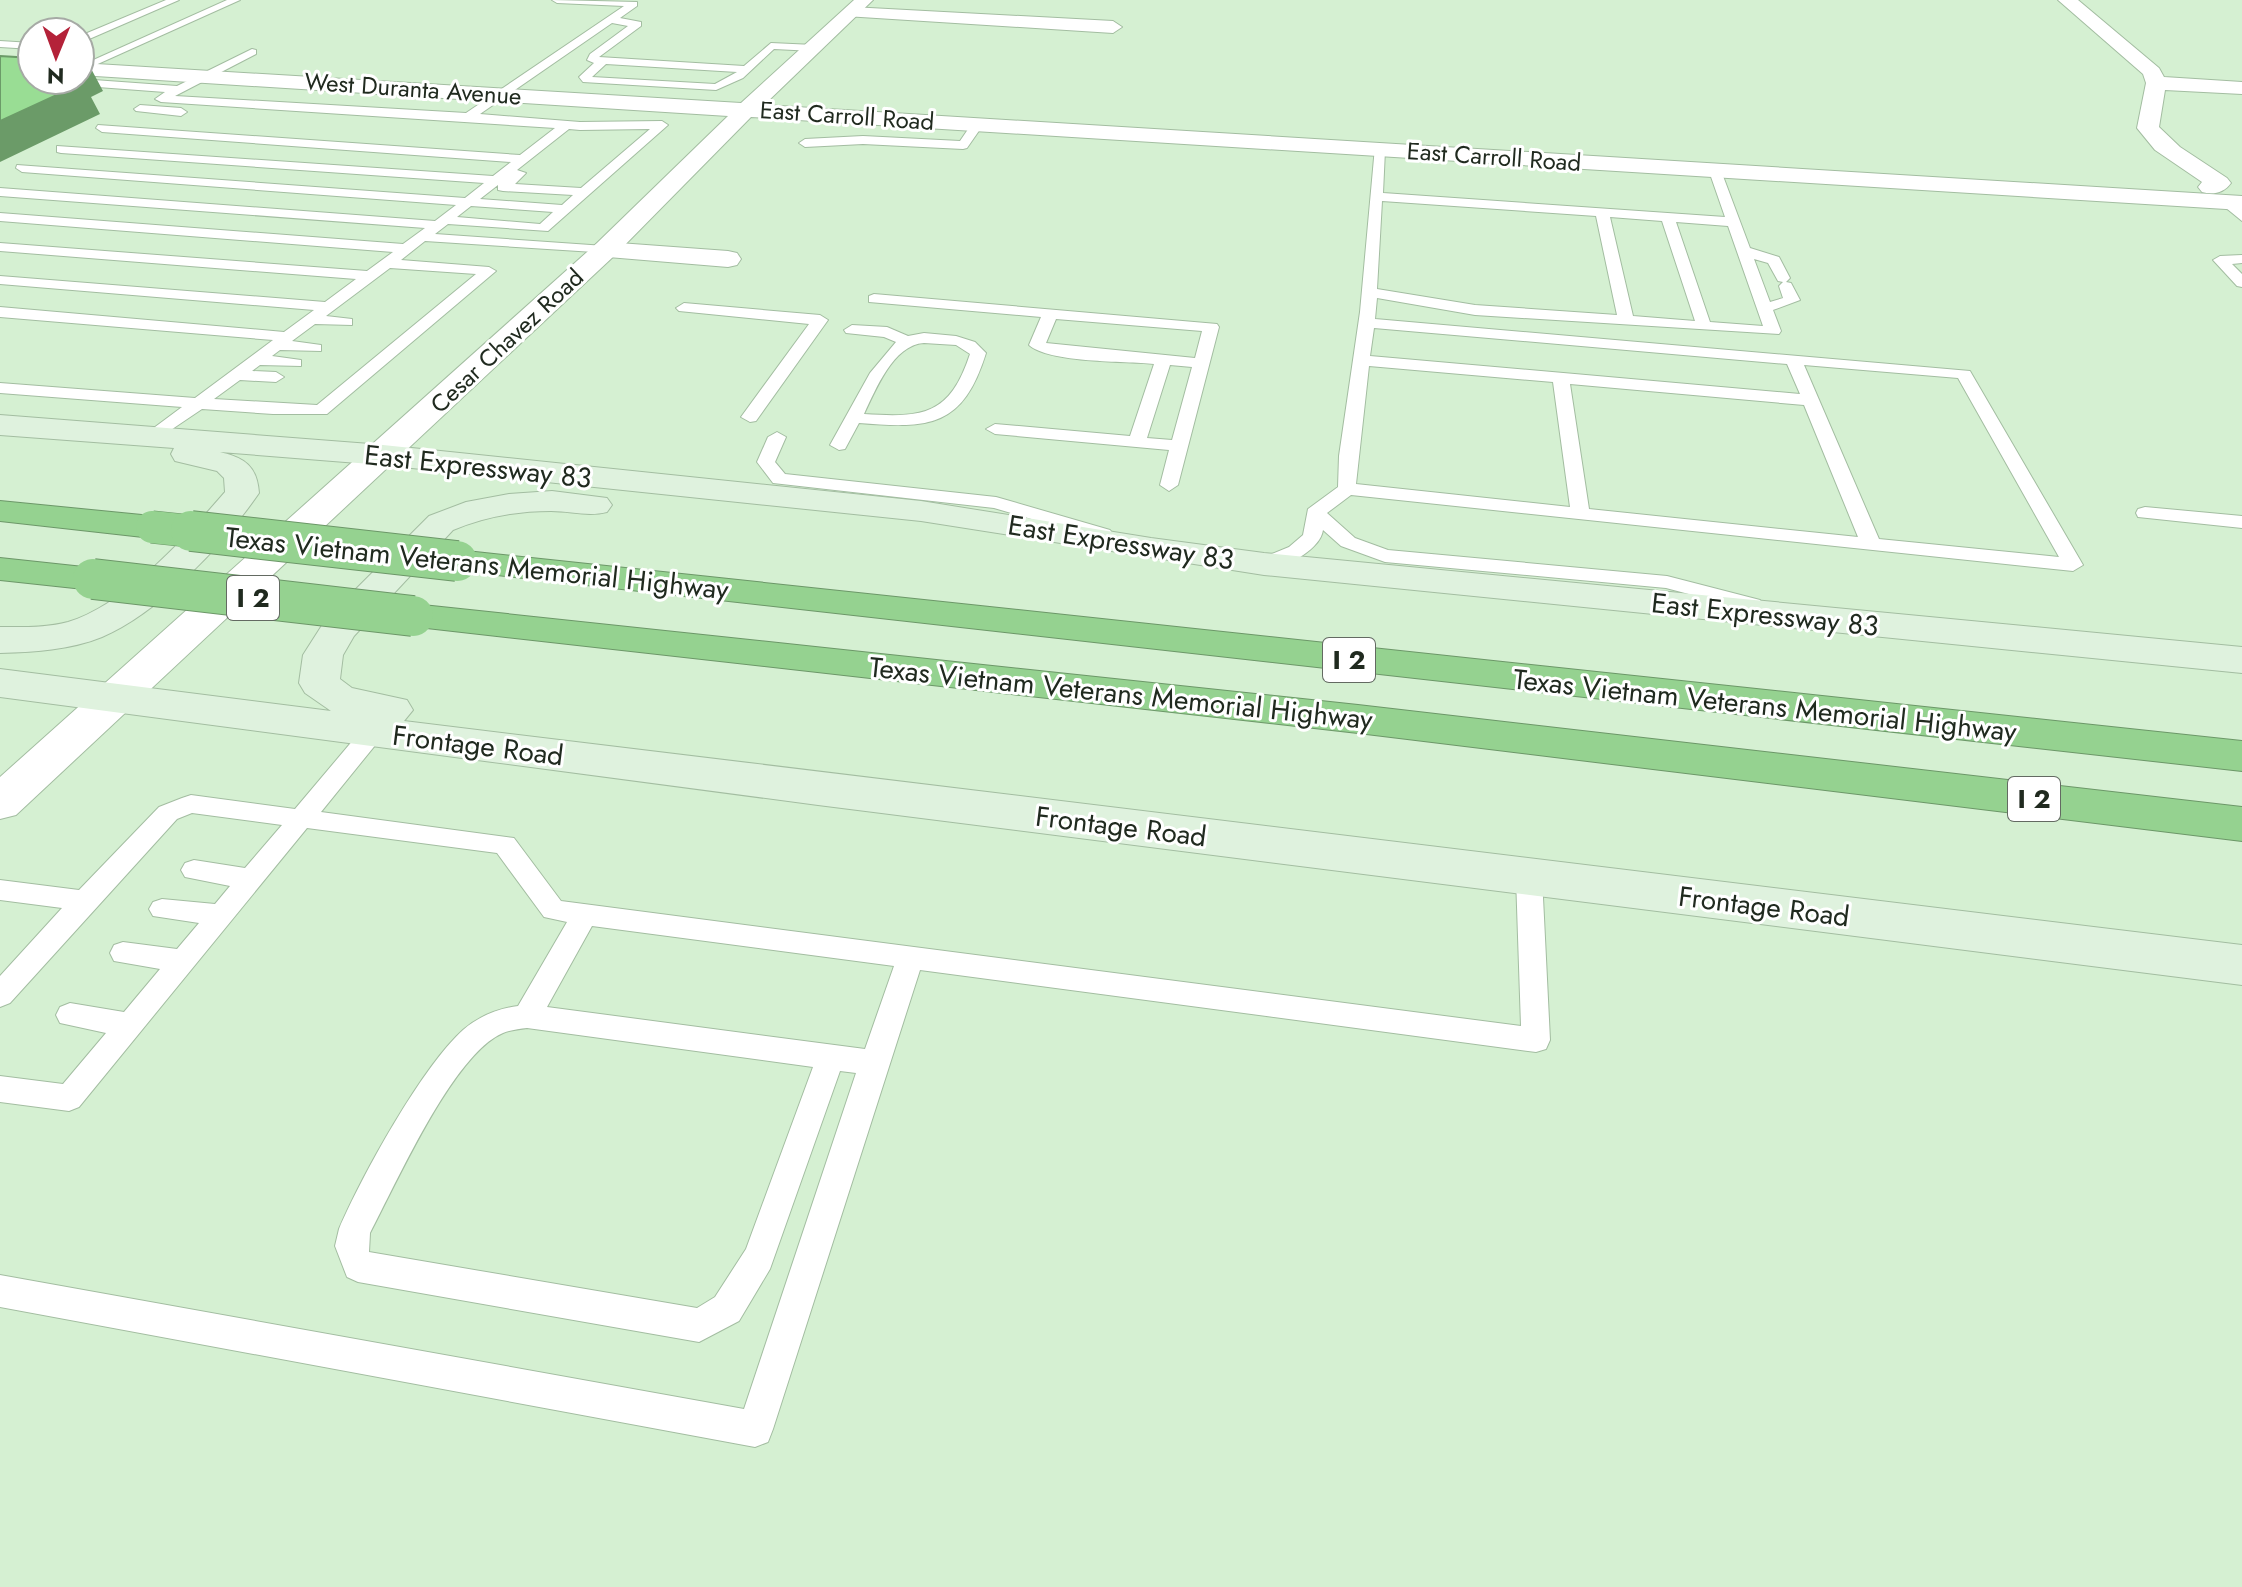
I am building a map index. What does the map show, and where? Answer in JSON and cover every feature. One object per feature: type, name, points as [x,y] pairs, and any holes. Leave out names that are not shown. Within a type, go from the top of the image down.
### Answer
[{"type":"highway","name":"Texas Vietnam Veterans Memorial Highway","points":[[0,511],[2242,756]]},
{"type":"highway","name":"Texas Vietnam Veterans Memorial Highway","points":[[0,569],[1358,719],[2242,824]]},
{"type":"highway","points":[[2122,742],[2242,749]]},
{"type":"highway","points":[[1827,775],[2242,843]]},
{"type":"main road","name":"East Expressway 83","points":[[0,425],[383,455],[921,511],[1151,549],[1264,564],[2242,660]]},
{"type":"main road","points":[[0,432],[57,443],[186,454],[229,464],[241,475],[242,493],[220,521],[130,604],[90,627],[37,640],[0,640]]},
{"type":"main road","points":[[818,789],[627,740],[340,700],[319,683],[323,655],[340,628],[441,523],[466,512],[509,504],[552,501],[747,521],[919,529],[1151,549]]},
{"type":"main road","name":"Frontage Road","points":[[0,683],[818,789],[2242,965]]},
{"type":"street","points":[[2067,0],[2152,72],[2156,83],[2148,128],[2180,166],[2226,197]]},
{"type":"street","points":[[857,6],[1113,27]]},
{"type":"street","name":"Cesar Chavez Road","points":[[0,803],[605,250],[746,110],[857,6]]},
{"type":"street","name":"West Duranta Avenue","points":[[96,70],[746,110]]},
{"type":"street","points":[[2156,83],[2242,88]]},
{"type":"street","name":"East Carroll Road","points":[[746,110],[1715,171],[2226,197]]},
{"type":"street","points":[[605,250],[728,259]]},
{"type":"lane","points":[[96,33],[174,0]]},
{"type":"lane","points":[[96,62],[235,0]]},
{"type":"lane","points":[[468,117],[634,4],[557,0]]},
{"type":"lane","points":[[611,20],[637,24],[592,60],[746,69]]},
{"type":"lane","points":[[576,72],[587,80],[716,87],[729,84],[771,46],[814,48]]},
{"type":"lane","points":[[252,52],[17,171],[564,209]]},
{"type":"lane","points":[[539,70],[576,72],[603,61]]},
{"type":"lane","points":[[96,84],[178,90]]},
{"type":"lane","points":[[0,192],[543,228],[662,125],[566,125],[161,99]]},
{"type":"lane","points":[[140,109],[424,128]]},
{"type":"lane","points":[[495,184],[566,125]]},
{"type":"lane","points":[[805,143],[863,140],[963,145],[977,125]]},
{"type":"lane","points":[[102,128],[522,159]]},
{"type":"lane","points":[[488,133],[551,137]]},
{"type":"lane","points":[[153,437],[423,237],[466,201],[575,136],[647,137]]},
{"type":"lane","points":[[61,149],[584,192]]},
{"type":"lane","points":[[1347,489],[1369,292],[1379,150]]},
{"type":"lane","points":[[1369,292],[1475,310],[1773,331],[1715,171]]},
{"type":"lane","points":[[1376,197],[1734,222]]},
{"type":"lane","points":[[1602,213],[1626,320]]},
{"type":"lane","points":[[0,217],[406,249]]},
{"type":"lane","points":[[1668,218],[1704,326]]},
{"type":"lane","points":[[423,237],[605,250]]},
{"type":"lane","points":[[0,247],[370,276]]},
{"type":"lane","points":[[1744,251],[1774,260],[1792,300],[1765,308]]},
{"type":"lane","points":[[2242,259],[2220,260],[2242,283]]},
{"type":"lane","points":[[0,388],[321,410],[489,271],[387,263]]},
{"type":"lane","points":[[0,280],[328,307]]},
{"type":"lane","points":[[874,299],[1211,327],[1169,485]]},
{"type":"lane","points":[[684,308],[820,320],[750,417]]},
{"type":"lane","points":[[0,312],[287,338],[331,334]]},
{"type":"lane","points":[[1050,314],[1037,345],[1054,350],[1201,363]]},
{"type":"lane","points":[[312,319],[347,322]]},
{"type":"lane","points":[[1264,564],[1296,551],[1312,537],[1315,513],[1347,489],[2073,565],[1964,374],[1366,323]]},
{"type":"lane","points":[[395,326],[422,328]]},
{"type":"lane","points":[[852,330],[887,332],[908,342]]},
{"type":"lane","points":[[287,338],[315,348]]},
{"type":"lane","points":[[839,445],[884,365],[895,351],[908,342],[922,338],[969,343],[978,353],[963,393],[935,418],[900,421],[855,418]]},
{"type":"lane","points":[[378,339],[407,341]]},
{"type":"lane","points":[[363,352],[390,354]]},
{"type":"lane","points":[[257,360],[295,363]]},
{"type":"lane","points":[[1137,442],[1163,360]]},
{"type":"lane","points":[[1361,360],[1809,400]]},
{"type":"lane","points":[[1794,360],[1871,544]]},
{"type":"lane","points":[[346,367],[373,369]]},
{"type":"lane","points":[[236,375],[276,377]]},
{"type":"lane","points":[[1561,379],[1580,513]]},
{"type":"lane","points":[[329,382],[356,384]]},
{"type":"lane","points":[[995,429],[1180,446]]},
{"type":"lane","points":[[777,437],[766,462],[779,479],[996,503],[1151,549]]},
{"type":"lane","points":[[1315,513],[1348,542],[1385,556],[1667,582],[1806,618]]},
{"type":"lane","points":[[2145,513],[2242,522]]},
{"type":"lane","points":[[0,1089],[69,1098],[373,732]]},
{"type":"lane","points":[[4,1003],[132,863],[168,813],[191,804],[505,845],[553,910],[1536,1040],[1529,877]]},
{"type":"lane","points":[[194,870],[251,879]]},
{"type":"lane","points":[[0,890],[97,902]]},
{"type":"lane","points":[[162,909],[221,915]]},
{"type":"lane","points":[[527,1016],[585,914]]},
{"type":"lane","points":[[123,953],[183,961]]},
{"type":"lane","points":[[0,1291],[755,1429],[911,957]]},
{"type":"lane","points":[[70,1015],[130,1025]]},
{"type":"lane","points":[[831,1057],[759,1258],[727,1309],[699,1325],[358,1266],[351,1246],[355,1229],[439,1080],[462,1052],[491,1025],[527,1016],[831,1057],[874,1063]]},
{"type":"building","points":[[0,56],[16,57],[16,96],[55,96],[0,121]]}]
